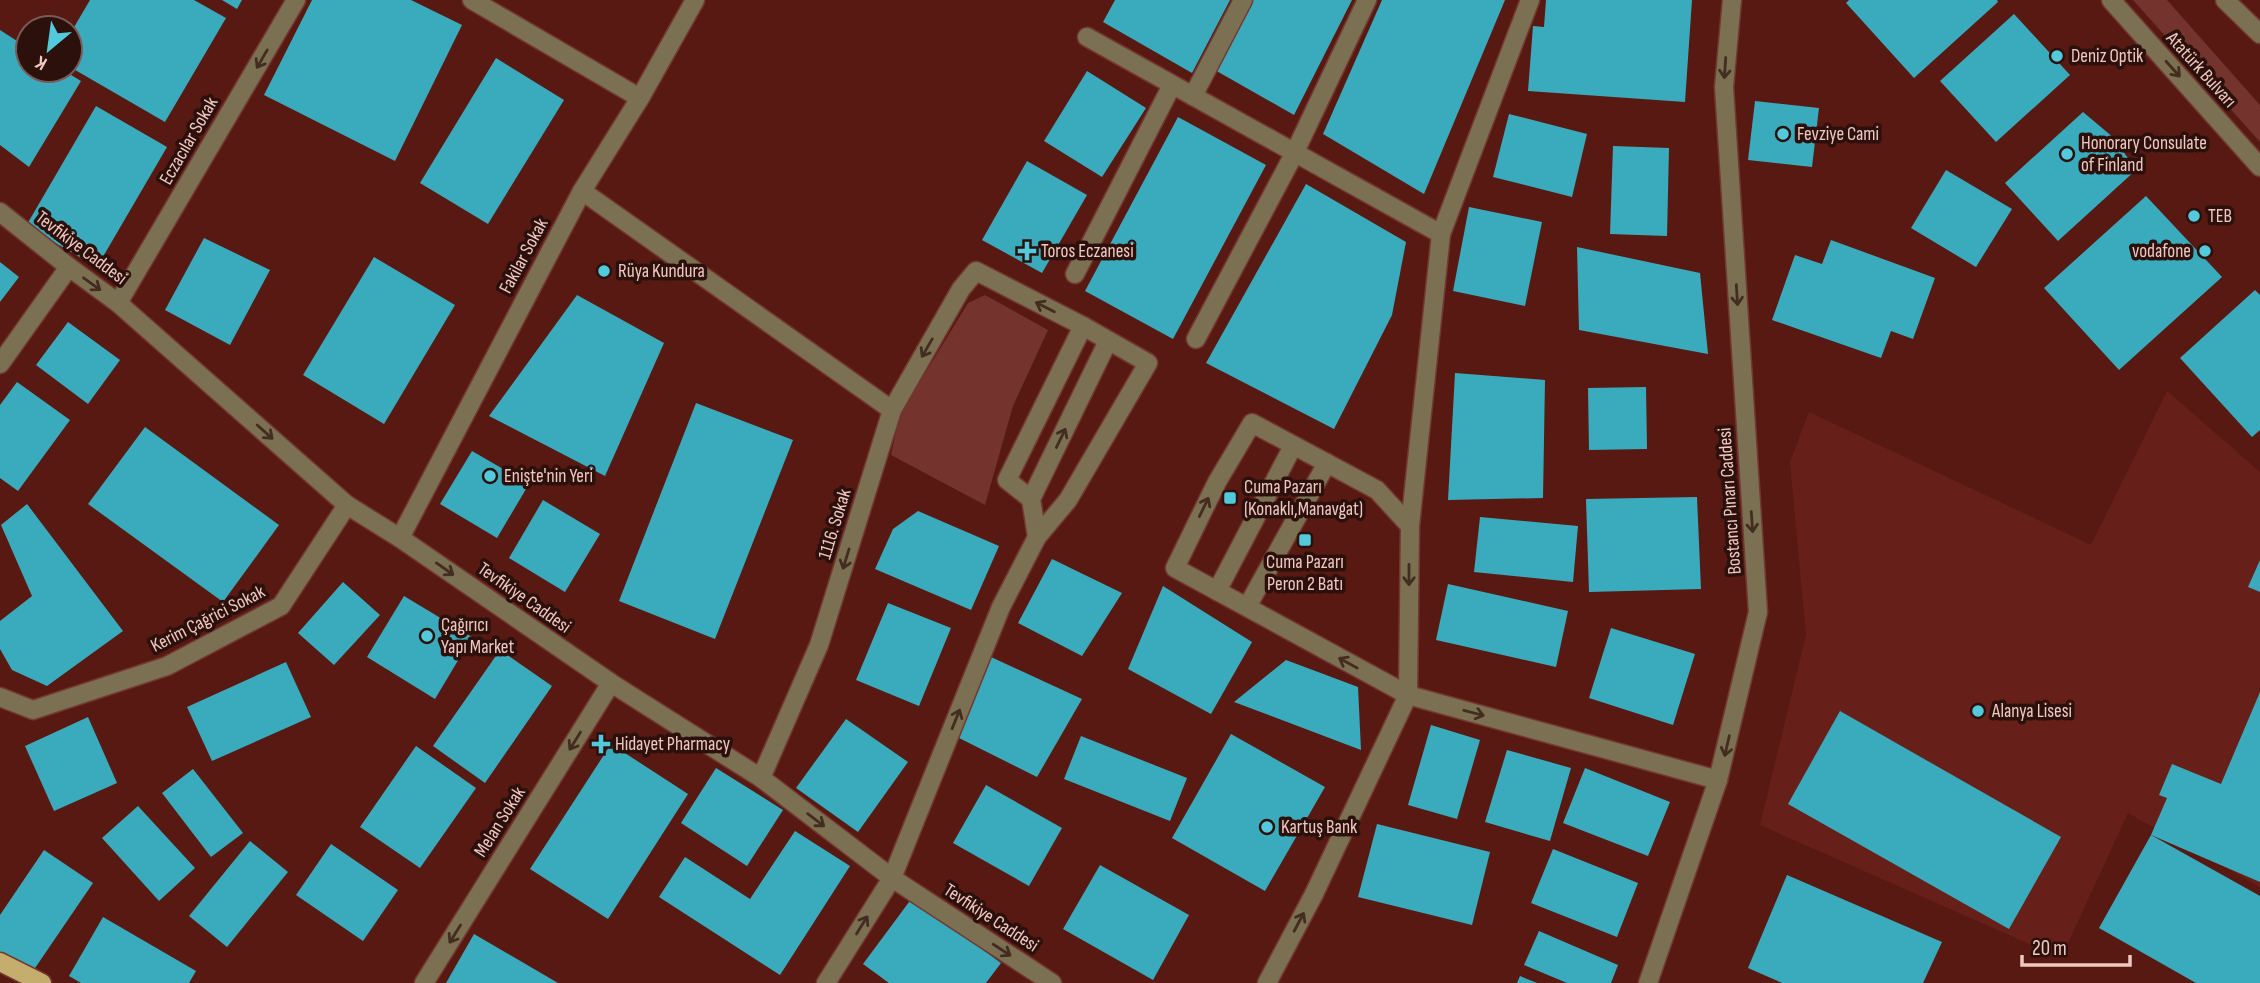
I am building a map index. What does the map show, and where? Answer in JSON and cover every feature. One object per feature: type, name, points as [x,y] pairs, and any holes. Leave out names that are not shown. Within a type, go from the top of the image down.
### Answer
[{"type":"main road","points":[[0,962],[42,983]]},
{"type":"street","name":"Eczacılar Sokak","points":[[118,303],[296,0]]},
{"type":"street","points":[[472,0],[640,98]]},
{"type":"street","name":"Fakilar Sokak","points":[[400,538],[582,191],[640,98],[695,0]]},
{"type":"street","points":[[1193,96],[1243,0]]},
{"type":"street","points":[[1196,339],[1294,154],[1367,0]]},
{"type":"street","points":[[1267,983],[1314,894],[1408,695],[1409,526],[1441,234],[1530,0]]},
{"type":"street","name":"Bostancı Pınarı Caddesi","points":[[1648,983],[1718,780],[1758,612],[1724,88],[1732,0]]},
{"type":"street","name":"Atatürk Bulvarı","points":[[2111,0],[2260,167]]},
{"type":"street","points":[[2225,0],[2260,34]]},
{"type":"street","points":[[1087,37],[1441,234]]},
{"type":"street","points":[[1075,274],[1172,85]]},
{"type":"street","points":[[582,191],[892,410]]},
{"type":"street","name":"Tevfikiye Caddesi","points":[[0,212],[118,303],[347,505],[400,538],[611,683],[761,778],[892,878],[1052,983]]},
{"type":"street","points":[[0,364],[69,267]]},
{"type":"street","name":"1116. Sokak","points":[[761,778],[819,646],[892,410],[961,289],[976,271],[1083,326]]},
{"type":"street","points":[[826,983],[892,878],[1001,607],[1037,537],[1068,500],[1148,363],[1083,326],[1007,480],[1031,499]]},
{"type":"street","points":[[1037,537],[1031,499],[1108,341]]},
{"type":"street","points":[[1409,526],[1377,490],[1252,423],[1217,482],[1175,568],[1408,695],[1718,780]]},
{"type":"street","points":[[1217,591],[1293,446]]},
{"type":"street","points":[[1247,607],[1327,463]]},
{"type":"street","name":"Kerim Çağrici Sokak","points":[[0,697],[33,710],[167,666],[281,606],[347,505]]},
{"type":"street","name":"Melan Sokak","points":[[424,983],[611,683]]},
{"type":"shaded area","points":[[2133,0],[2167,0],[2260,105],[2260,142]]},
{"type":"shaded area","points":[[985,295],[1048,330],[1013,406],[985,505],[891,455],[899,416],[968,303]]},
{"type":"shaded area","name":"Alanya Lisesi","points":[[2167,391],[2260,472],[2260,887],[2128,813],[2061,958],[1760,825],[1806,635],[1790,462],[1809,412],[2091,545]]},
{"type":"building","points":[[90,0],[194,0],[226,18],[165,122],[84,75],[84,14],[82,14]]},
{"type":"building","points":[[222,0],[242,0],[237,9]]},
{"type":"building","points":[[312,0],[411,0],[462,25],[395,161],[264,95]]},
{"type":"building","points":[[1115,0],[1230,0],[1192,73],[1103,22]]},
{"type":"building","points":[[1252,0],[1352,0],[1294,115],[1213,69]]},
{"type":"building","points":[[1382,0],[1505,0],[1424,194],[1323,134]]},
{"type":"building","points":[[1546,0],[1692,0],[1685,102],[1528,91],[1533,26],[1544,27]]},
{"type":"building","points":[[1849,0],[1998,2],[1914,78],[1846,3]]},
{"type":"building","points":[[2014,14],[2070,75],[1996,142],[1940,81]]},
{"type":"building","points":[[0,30],[14,39],[14,84],[79,84],[29,167],[0,145]]},
{"type":"building","points":[[496,58],[564,100],[488,224],[420,183]]},
{"type":"building","points":[[1087,71],[1146,108],[1102,177],[1044,141]]},
{"type":"building","name":"Fevziye Cami","points":[[1755,101],[1819,108],[1812,167],[1748,160]]},
{"type":"building","points":[[96,106],[167,147],[97,267],[26,226]]},
{"type":"building","points":[[2083,112],[2114,138],[2136,170],[2058,241],[2005,183]]},
{"type":"building","points":[[1509,114],[1587,134],[1572,197],[1493,177]]},
{"type":"building","points":[[1178,117],[1266,165],[1173,339],[1085,291]]},
{"type":"building","points":[[1613,146],[1669,148],[1667,236],[1610,234]]},
{"type":"building","points":[[1027,161],[1087,195],[1042,273],[982,240]]},
{"type":"building","points":[[1946,170],[2012,209],[1976,267],[1911,228]]},
{"type":"building","points":[[1306,184],[1406,242],[1392,315],[1334,429],[1206,363]]},
{"type":"building","points":[[2146,196],[2222,277],[2119,370],[2044,288]]},
{"type":"building","points":[[1469,207],[1542,222],[1525,306],[1453,291]]},
{"type":"building","points":[[204,238],[270,270],[230,345],[165,310]]},
{"type":"building","points":[[1831,240],[1935,278],[1913,339],[1891,331],[1881,358],[1772,320],[1795,255],[1822,264]]},
{"type":"building","points":[[1577,247],[1700,273],[1708,354],[1579,330]]},
{"type":"building","points":[[374,257],[455,305],[384,424],[303,375]]},
{"type":"building","points":[[0,262],[19,277],[0,302]]},
{"type":"building","points":[[2255,290],[2260,295],[2260,430],[2252,437],[2180,358]]},
{"type":"building","points":[[577,295],[664,343],[605,476],[489,416]]},
{"type":"building","points":[[68,322],[120,360],[88,404],[36,365]]},
{"type":"building","points":[[1455,373],[1545,380],[1543,498],[1448,500]]},
{"type":"building","points":[[17,382],[70,420],[18,491],[0,478],[0,405]]},
{"type":"building","points":[[1646,387],[1647,449],[1589,450],[1588,388]]},
{"type":"building","points":[[696,403],[793,440],[715,639],[619,601]]},
{"type":"building","points":[[145,427],[279,525],[223,602],[88,504]]},
{"type":"building","points":[[472,451],[529,484],[497,538],[440,504]]},
{"type":"building","points":[[1697,497],[1701,589],[1589,592],[1586,499]]},
{"type":"building","points":[[543,500],[600,534],[565,592],[509,558]]},
{"type":"building","points":[[27,504],[123,631],[47,686],[12,670],[0,649],[0,621],[32,596],[1,525]]},
{"type":"building","points":[[918,511],[999,546],[971,610],[875,569],[893,529]]},
{"type":"building","points":[[1480,517],[1578,526],[1573,582],[1474,572]]},
{"type":"building","points":[[1052,559],[1122,593],[1082,656],[1018,623]]},
{"type":"building","points":[[2260,560],[2260,592],[2248,587]]},
{"type":"building","points":[[343,582],[380,615],[334,665],[298,633]]},
{"type":"building","points":[[1448,584],[1568,611],[1556,667],[1436,640]]},
{"type":"building","points":[[1163,586],[1252,642],[1211,714],[1128,669]]},
{"type":"building","points":[[404,596],[472,637],[435,699],[367,657]]},
{"type":"building","points":[[888,603],[951,628],[919,706],[856,680]]},
{"type":"building","points":[[1611,628],[1695,654],[1673,725],[1589,698]]},
{"type":"building","points":[[500,650],[552,686],[485,783],[433,746]]},
{"type":"building","points":[[991,657],[1082,699],[1037,777],[957,737]]},
{"type":"building","points":[[1286,660],[1358,687],[1361,750],[1234,702]]},
{"type":"building","points":[[286,662],[311,717],[212,761],[187,707]]},
{"type":"building","points":[[2260,692],[2260,882],[2151,835],[2167,798],[2159,795],[2172,764],[2221,784]]},
{"type":"building","points":[[1840,711],[2061,837],[2009,929],[1788,804]]},
{"type":"building","points":[[88,717],[117,783],[54,811],[25,746]]},
{"type":"building","points":[[846,719],[908,762],[858,832],[796,788]]},
{"type":"building","points":[[1431,725],[1480,740],[1457,819],[1408,805]]},
{"type":"building","points":[[1231,734],[1325,787],[1265,891],[1172,838]]},
{"type":"building","points":[[1081,736],[1187,778],[1170,821],[1064,779]]},
{"type":"building","points":[[611,744],[688,794],[608,919],[530,869]]},
{"type":"building","points":[[416,746],[476,788],[420,868],[360,827]]},
{"type":"building","points":[[1507,750],[1571,768],[1550,841],[1485,822]]},
{"type":"building","points":[[716,768],[783,810],[747,866],[681,823]]},
{"type":"building","points":[[1585,768],[1670,802],[1648,856],[1563,823]]},
{"type":"building","points":[[193,769],[243,833],[211,857],[162,793]]},
{"type":"building","points":[[986,785],[1062,828],[1029,886],[953,843]]},
{"type":"building","points":[[138,806],[195,868],[159,901],[102,838]]},
{"type":"building","points":[[1377,824],[1490,852],[1472,925],[1358,897]]},
{"type":"building","points":[[795,831],[850,866],[780,975],[659,897],[685,857],[750,899]]},
{"type":"building","points":[[2151,835],[2260,896],[2260,983],[2196,983],[2099,928]]},
{"type":"building","points":[[250,841],[288,872],[227,947],[189,916]]},
{"type":"building","points":[[331,844],[398,890],[363,941],[296,895]]},
{"type":"building","points":[[1553,849],[1638,883],[1617,937],[1531,903]]},
{"type":"building","points":[[44,850],[93,883],[31,974],[0,953],[0,915]]},
{"type":"building","points":[[1100,865],[1189,915],[1153,980],[1063,929]]},
{"type":"building","points":[[1787,875],[1942,942],[1923,983],[1782,983],[1748,968]]},
{"type":"building","points":[[912,898],[1001,963],[986,983],[889,983],[863,964]]},
{"type":"building","points":[[103,917],[196,971],[189,983],[81,983],[69,976]]},
{"type":"building","points":[[1539,931],[1618,965],[1611,983],[1567,983],[1524,965]]},
{"type":"building","points":[[474,934],[558,983],[446,983]]},
{"type":"building","points":[[1520,976],[1537,983],[1517,983]]},
{"type":"place","name":"Deniz Optik","points":[[2057,56]]},
{"type":"place","name":"Fevziye Cami","points":[[1783,134]]},
{"type":"place","name":"Honorary Consulate of Finland","points":[[2067,154]]},
{"type":"place","name":"TEB","points":[[2194,216]]},
{"type":"place","name":"Toros Eczanesi","points":[[1027,251]]},
{"type":"place","name":"vodafone","points":[[2205,251]]},
{"type":"place","name":"Rüya Kundura","points":[[604,271]]},
{"type":"place","name":"Enişte'nin Yeri","points":[[490,476]]},
{"type":"place","name":"Cuma Pazarı (Konaklı,Manavgat)","points":[[1230,498]]},
{"type":"place","name":"Cuma Pazarı Peron 2 Batı","points":[[1305,540]]},
{"type":"place","name":"Çağırıcı Yapı Market","points":[[427,636]]},
{"type":"place","name":"Alanya Lisesi","points":[[1978,711]]},
{"type":"place","name":"Hidayet Pharmacy","points":[[601,744]]},
{"type":"place","name":"Kartuş Bank","points":[[1267,827]]}]
